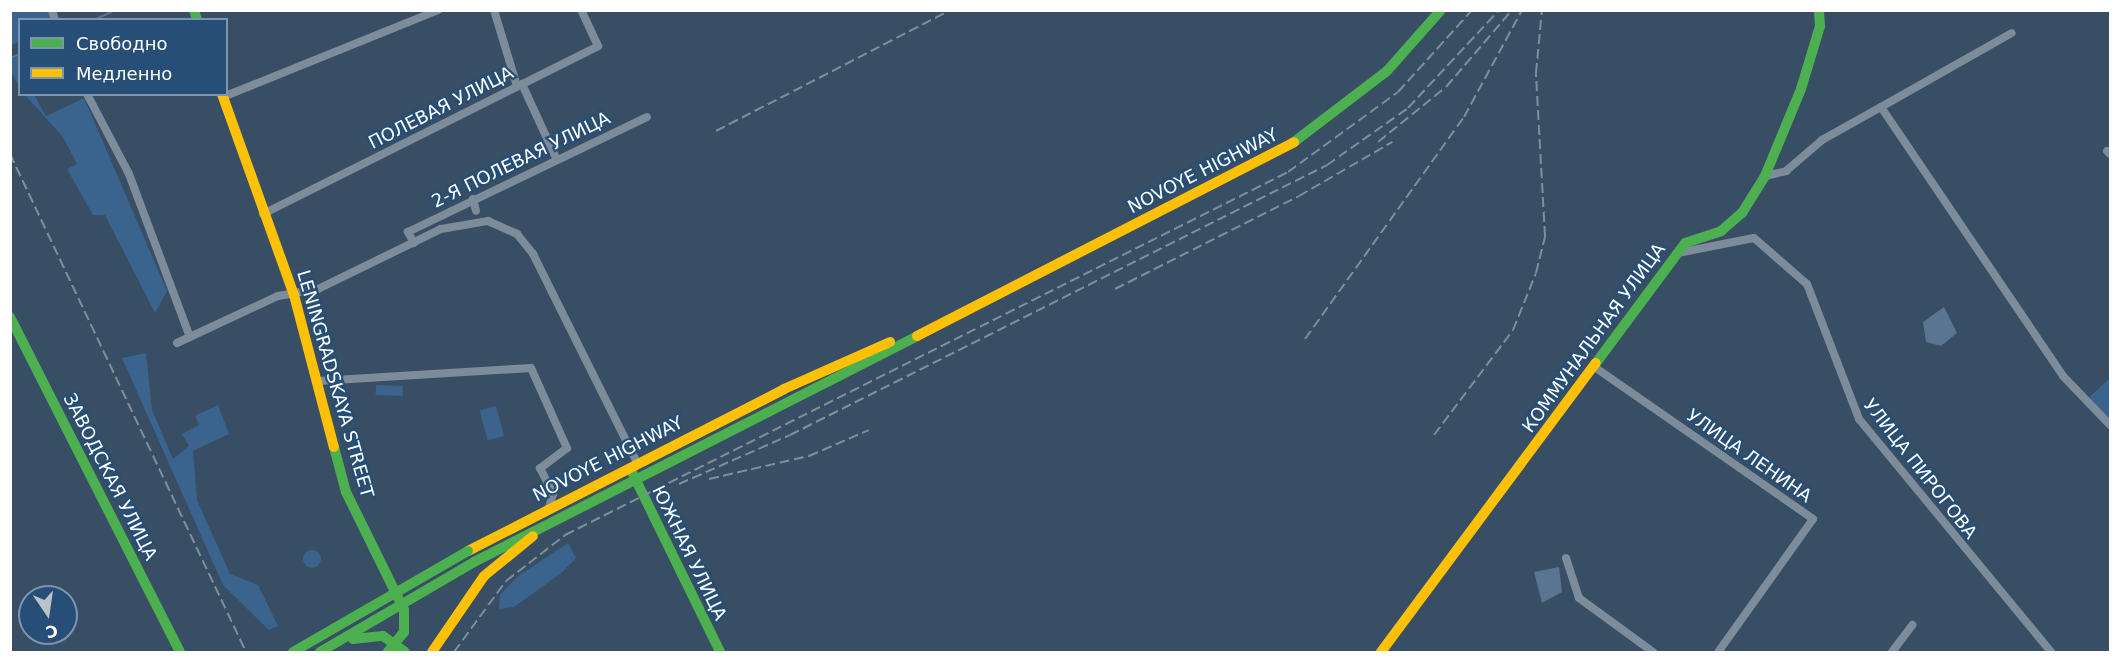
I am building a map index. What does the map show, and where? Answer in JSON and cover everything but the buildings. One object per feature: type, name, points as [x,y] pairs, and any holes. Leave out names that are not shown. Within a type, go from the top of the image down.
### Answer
[{"type":"street","points":[[228,94],[438,10]]},
{"type":"street","points":[[494,10],[519,85],[556,158]]},
{"type":"street","name":"ПОЛЕВАЯ УЛИЦА","points":[[263,214],[598,46],[581,10]]},
{"type":"street","name":"NOVOYE HIGHWAY","points":[[321,652],[569,504],[634,469],[949,316],[1286,148],[1387,71],[1441,10]]},
{"type":"street","name":"КОММУНАЛЬНАЯ УЛИЦА","points":[[1381,652],[1685,243],[1733,224],[1765,176],[1801,89],[1819,10]]},
{"type":"street","points":[[1765,176],[1786,171],[1822,140],[2013,33]]},
{"type":"street","points":[[88,96],[129,174],[190,337]]},
{"type":"street","name":"LENINGRADSKAYA STREET","points":[[223,96],[263,214],[294,295],[346,492],[404,610],[404,632],[388,652]]},
{"type":"street","points":[[1881,107],[2063,376],[2110,425]]},
{"type":"street","name":"2-Я ПОЛЕВАЯ УЛИЦА","points":[[414,243],[408,232],[556,158],[646,117]]},
{"type":"street","points":[[473,199],[476,212]]},
{"type":"street","points":[[177,343],[278,296],[318,289],[414,243],[477,220],[517,234],[538,262],[634,469]]},
{"type":"street","name":"УЛИЦА ПИРОГОВА","points":[[1678,253],[1754,238],[1807,284],[1859,418],[2051,652]]},
{"type":"street","name":"ЗАВОДСКАЯ УЛИЦА","points":[[10,317],[180,652]]},
{"type":"street","name":"УЛИЦА ЛЕНИНА","points":[[1593,366],[1813,519],[1718,652]]},
{"type":"street","points":[[318,381],[531,368],[567,448],[540,468],[553,494],[569,504],[494,566],[432,652]]},
{"type":"street","name":"ЮЖНАЯ УЛИЦА","points":[[634,469],[720,652]]},
{"type":"street","points":[[549,508],[553,494]]},
{"type":"street","name":"NOVOYE HIGHWAY","points":[[293,652],[468,551],[549,508],[569,504]]},
{"type":"street","points":[[1566,558],[1579,598],[1653,652]]},
{"type":"street","points":[[1892,652],[1912,625]]},
{"type":"street","points":[[321,652],[371,634],[391,639],[405,652]]},
{"type":"shaded area","points":[[11,11],[49,11],[52,18],[18,18],[18,42],[11,45]]},
{"type":"shaded area","points":[[17,55],[18,84],[11,72],[11,58]]},
{"type":"shaded area","points":[[26,96],[35,96],[46,116],[84,98],[167,291],[155,313],[105,215],[93,215],[67,169],[77,164],[63,137]]},
{"type":"shaded area","points":[[1944,307],[1957,333],[1941,346],[1926,342],[1923,322]]},
{"type":"shaded area","points":[[146,353],[152,410],[173,459],[189,446],[182,434],[199,425],[195,416],[218,405],[229,434],[193,451],[197,500],[230,574],[258,585],[278,626],[269,630],[223,585],[122,358]]},
{"type":"shaded area","points":[[2110,378],[2110,430],[2083,403]]},
{"type":"shaded area","points":[[376,385],[403,386],[403,396],[376,395]]},
{"type":"shaded area","points":[[496,406],[504,436],[488,440],[480,410]]},
{"type":"shaded area","points":[[568,543],[576,558],[560,574],[514,607],[499,609],[500,595],[518,576]]},
{"type":"shaded area","points":[[308,550],[316,550],[321,555],[319,566],[308,568],[303,563],[303,555]]},
{"type":"shaded area","points":[[1559,567],[1562,592],[1542,603],[1534,572]]},
{"type":"waterway","points":[[98,18],[115,10]]},
{"type":"waterway","points":[[10,58],[18,55]]},
{"type":"railway","points":[[716,131],[950,10]]},
{"type":"railway","points":[[454,652],[506,581],[565,535],[1288,172],[1398,92],[1472,10]]},
{"type":"railway","points":[[679,484],[790,435],[1327,165],[1408,108],[1499,10]]},
{"type":"railway","points":[[1378,142],[1446,87],[1512,10]]},
{"type":"railway","points":[[1305,339],[1464,117],[1522,10]]},
{"type":"railway","points":[[1434,435],[1513,330],[1536,273],[1545,236],[1536,73],[1542,10]]},
{"type":"railway","points":[[1115,289],[1299,196],[1392,142]]},
{"type":"railway","points":[[10,154],[246,652]]},
{"type":"railway","points":[[709,479],[809,456],[869,430]]},
{"type":"traffic: fast","points":[[194,10],[196,18]]},
{"type":"traffic: fast","points":[[1294,142],[1387,71],[1441,10]]},
{"type":"traffic: fast","points":[[1596,363],[1685,243],[1721,231],[1742,213],[1765,176],[1801,89],[1820,26],[1819,10]]},
{"type":"traffic: fast","points":[[10,317],[180,652]]},
{"type":"traffic: fast","points":[[474,562],[917,336]]},
{"type":"traffic: fast","points":[[334,447],[346,492],[404,610],[404,632],[388,652]]},
{"type":"traffic: fast","points":[[632,472],[720,652]]},
{"type":"traffic: fast","points":[[293,652],[468,551]]},
{"type":"traffic: fast","points":[[320,652],[474,562]]},
{"type":"traffic: fast","points":[[353,639],[383,636],[405,652]]},
{"type":"traffic: slow","points":[[223,96],[294,295],[334,447]]},
{"type":"traffic: slow","points":[[917,336],[1294,142]]},
{"type":"traffic: slow","points":[[468,551],[784,389],[890,342]]},
{"type":"traffic: slow","points":[[1381,652],[1596,363]]},
{"type":"traffic: slow","points":[[432,652],[484,576],[533,536]]}]
